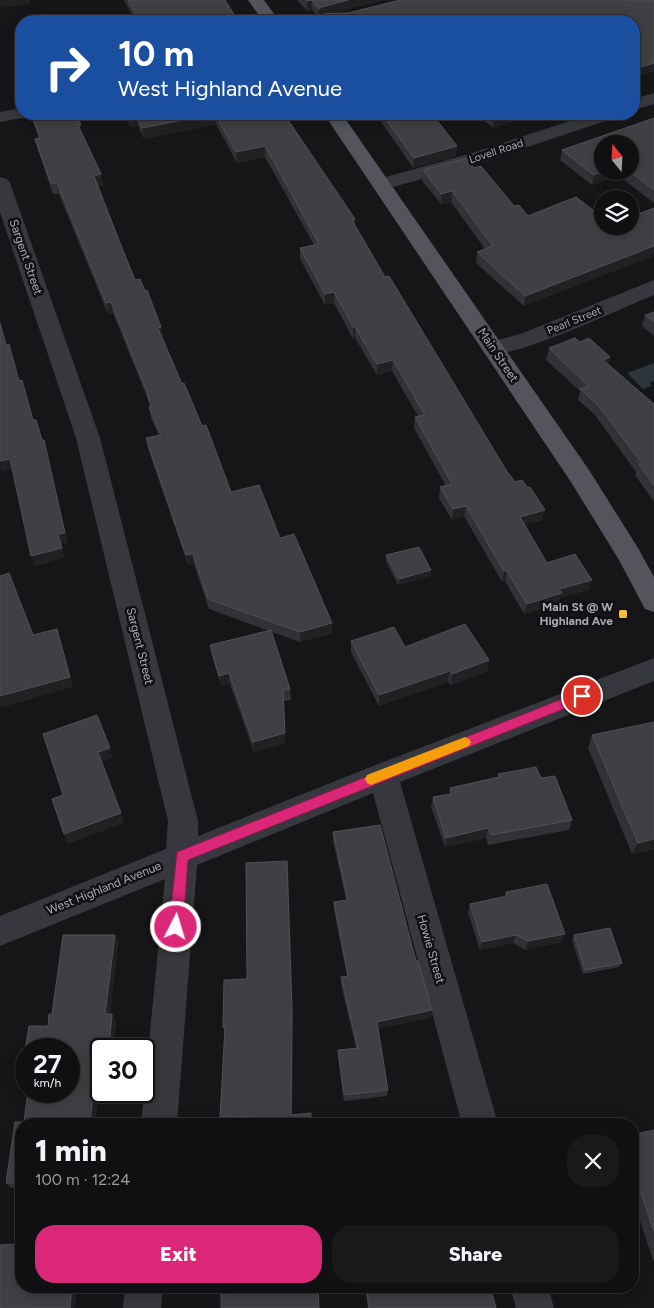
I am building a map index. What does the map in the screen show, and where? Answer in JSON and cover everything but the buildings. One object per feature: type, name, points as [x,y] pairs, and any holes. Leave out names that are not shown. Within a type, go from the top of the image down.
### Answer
[{"type":"main road","points":[[256,0],[267,15]]},
{"type":"main road","name":"Main Street","points":[[338,120],[585,483],[629,555],[654,602]]},
{"type":"street","points":[[640,103],[654,98]]},
{"type":"street","points":[[0,117],[15,114]]},
{"type":"street","name":"Lovell Road","points":[[382,184],[476,158],[590,120]]},
{"type":"street","name":"Sargent Street","points":[[0,182],[88,438],[181,812],[183,825],[182,856],[160,1118]]},
{"type":"street","name":"Pearl Street","points":[[493,348],[531,338],[654,287]]},
{"type":"street","name":"West Highland Avenue","points":[[0,931],[383,775],[654,669]]},
{"type":"street","name":"Howie Street","points":[[383,775],[478,1118]]},
{"type":"street","points":[[142,1308],[143,1293]]},
{"type":"street","points":[[531,1293],[535,1308]]},
{"type":"shaded area","points":[[654,363],[654,381],[649,383],[652,386],[643,389],[627,373]]},
{"type":"slow traffic","points":[[371,779],[465,742]]},
{"type":"place","name":"Main St @ W Highland Ave","points":[[623,614]]},
{"type":"route","points":[[176,927],[182,856],[582,696]]}]
